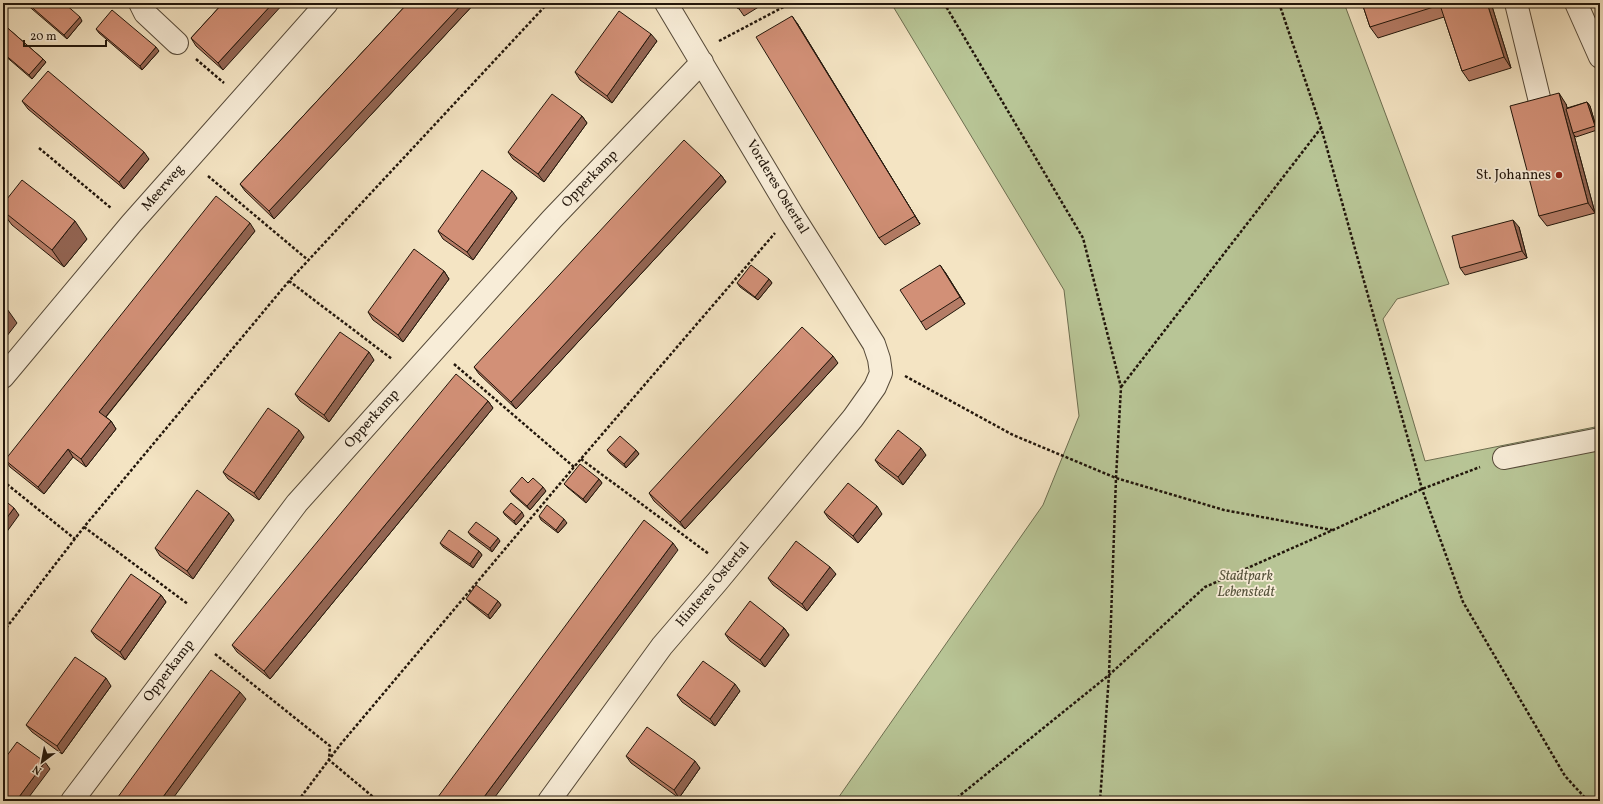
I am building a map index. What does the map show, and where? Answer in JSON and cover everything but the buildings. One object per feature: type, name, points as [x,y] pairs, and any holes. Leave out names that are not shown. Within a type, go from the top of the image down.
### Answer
[{"type":"street","points":[[140,3],[145,13],[177,43]]},
{"type":"street","name":"Meerweg","points":[[3,377],[131,224],[328,3]]},
{"type":"street","name":"Vorderes Ostertal","points":[[666,3],[792,214],[874,344],[879,359],[881,373]]},
{"type":"street","points":[[1516,3],[1542,110]]},
{"type":"street","points":[[1576,3],[1600,57]]},
{"type":"street","name":"Opperkamp","points":[[72,801],[297,502],[699,58]]},
{"type":"street","name":"Hinteres Ostertal","points":[[549,801],[662,646],[853,418],[875,388],[881,373]]},
{"type":"street","points":[[1504,458],[1600,438]]},
{"type":"path","points":[[3,632],[84,527],[289,281],[548,3]]},
{"type":"path","points":[[699,58],[791,3]]},
{"type":"path","points":[[944,3],[1084,238],[1121,387],[1116,478],[1109,675],[1100,801]]},
{"type":"path","points":[[1279,3],[1321,127],[1422,489],[1464,602],[1565,776],[1588,801]]},
{"type":"path","points":[[177,43],[242,98]]},
{"type":"path","points":[[1121,387],[1321,127]]},
{"type":"path","points":[[39,148],[131,224]]},
{"type":"path","points":[[188,159],[308,260]]},
{"type":"path","points":[[298,801],[329,760],[580,459],[792,214]]},
{"type":"path","points":[[289,281],[412,375]]},
{"type":"path","points":[[436,348],[574,467]]},
{"type":"path","points":[[881,373],[903,375],[1013,435],[1116,478],[1224,510],[1333,530]]},
{"type":"path","points":[[953,801],[1109,675],[1205,587],[1422,489],[1504,458]]},
{"type":"path","points":[[580,459],[728,569]]},
{"type":"path","points":[[3,482],[75,539]]},
{"type":"path","points":[[84,527],[208,619]]},
{"type":"path","points":[[195,638],[330,746],[329,760]]},
{"type":"path","points":[[329,760],[378,801]]},
{"type":"green space","name":"Stadtpark Lebenstedt","points":[[891,3],[1344,3],[1449,284],[1397,299],[1383,319],[1425,461],[1600,426],[1600,801],[836,801],[1043,505],[1079,416],[1064,290]]},
{"type":"place","name":"St. Johannes","points":[[1559,175]]}]
